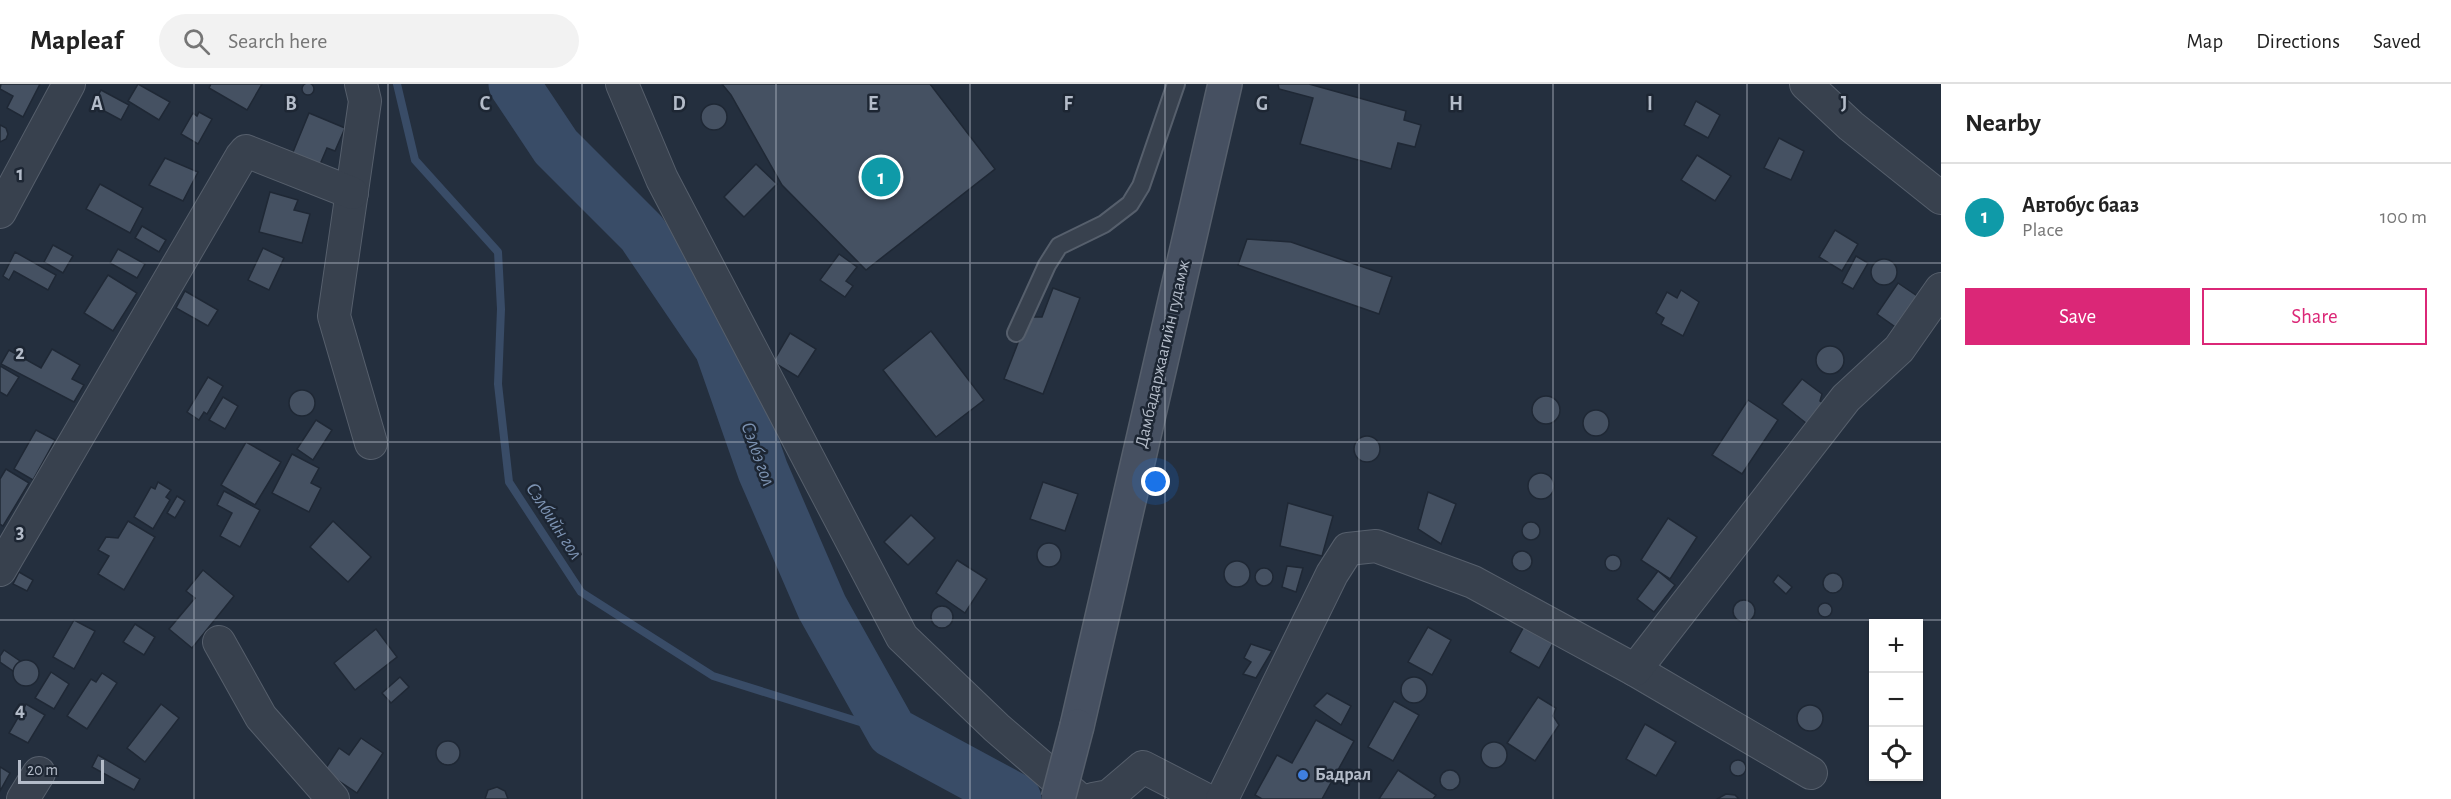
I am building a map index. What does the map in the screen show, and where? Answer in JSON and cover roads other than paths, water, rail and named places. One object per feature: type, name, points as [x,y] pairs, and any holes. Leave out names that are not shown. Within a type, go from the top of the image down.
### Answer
[{"type":"main road","name":"Дамбадаржаагийн гудамж","points":[[1058,799],[1106,606],[1225,84]]},
{"type":"street","points":[[0,212],[69,84]]},
{"type":"street","points":[[361,84],[365,101],[334,316],[372,443]]},
{"type":"street","points":[[622,84],[668,190],[903,637],[997,728],[1079,799]]},
{"type":"street","points":[[1806,84],[1851,126],[1941,198]]},
{"type":"street","points":[[0,570],[241,156],[246,151],[352,193]]},
{"type":"street","points":[[1635,670],[1846,399],[1899,349],[1941,289]]},
{"type":"street","points":[[1222,799],[1332,574],[1348,549],[1376,546],[1473,582],[1635,670],[1811,773]]},
{"type":"street","points":[[219,642],[261,717],[333,799]]},
{"type":"street","points":[[1093,799],[1109,796],[1143,767],[1205,799]]},
{"type":"lane","points":[[1016,333],[1047,265],[1059,246],[1104,224],[1130,204],[1141,186],[1176,84]]},
{"type":"waterway","name":"Сэлбийн гол","points":[[397,84],[415,160],[498,252],[501,309],[498,384],[509,482],[581,592],[713,676],[892,732]]},
{"type":"waterway","name":"Сэлбэ гол","points":[[514,84],[556,147],[642,233],[720,348],[763,471],[822,607],[892,732],[1016,799]]},
{"type":"place","name":"Автобус бааз","points":[[881,177]]},
{"type":"place","name":"Бадрал","points":[[1303,775]]}]
